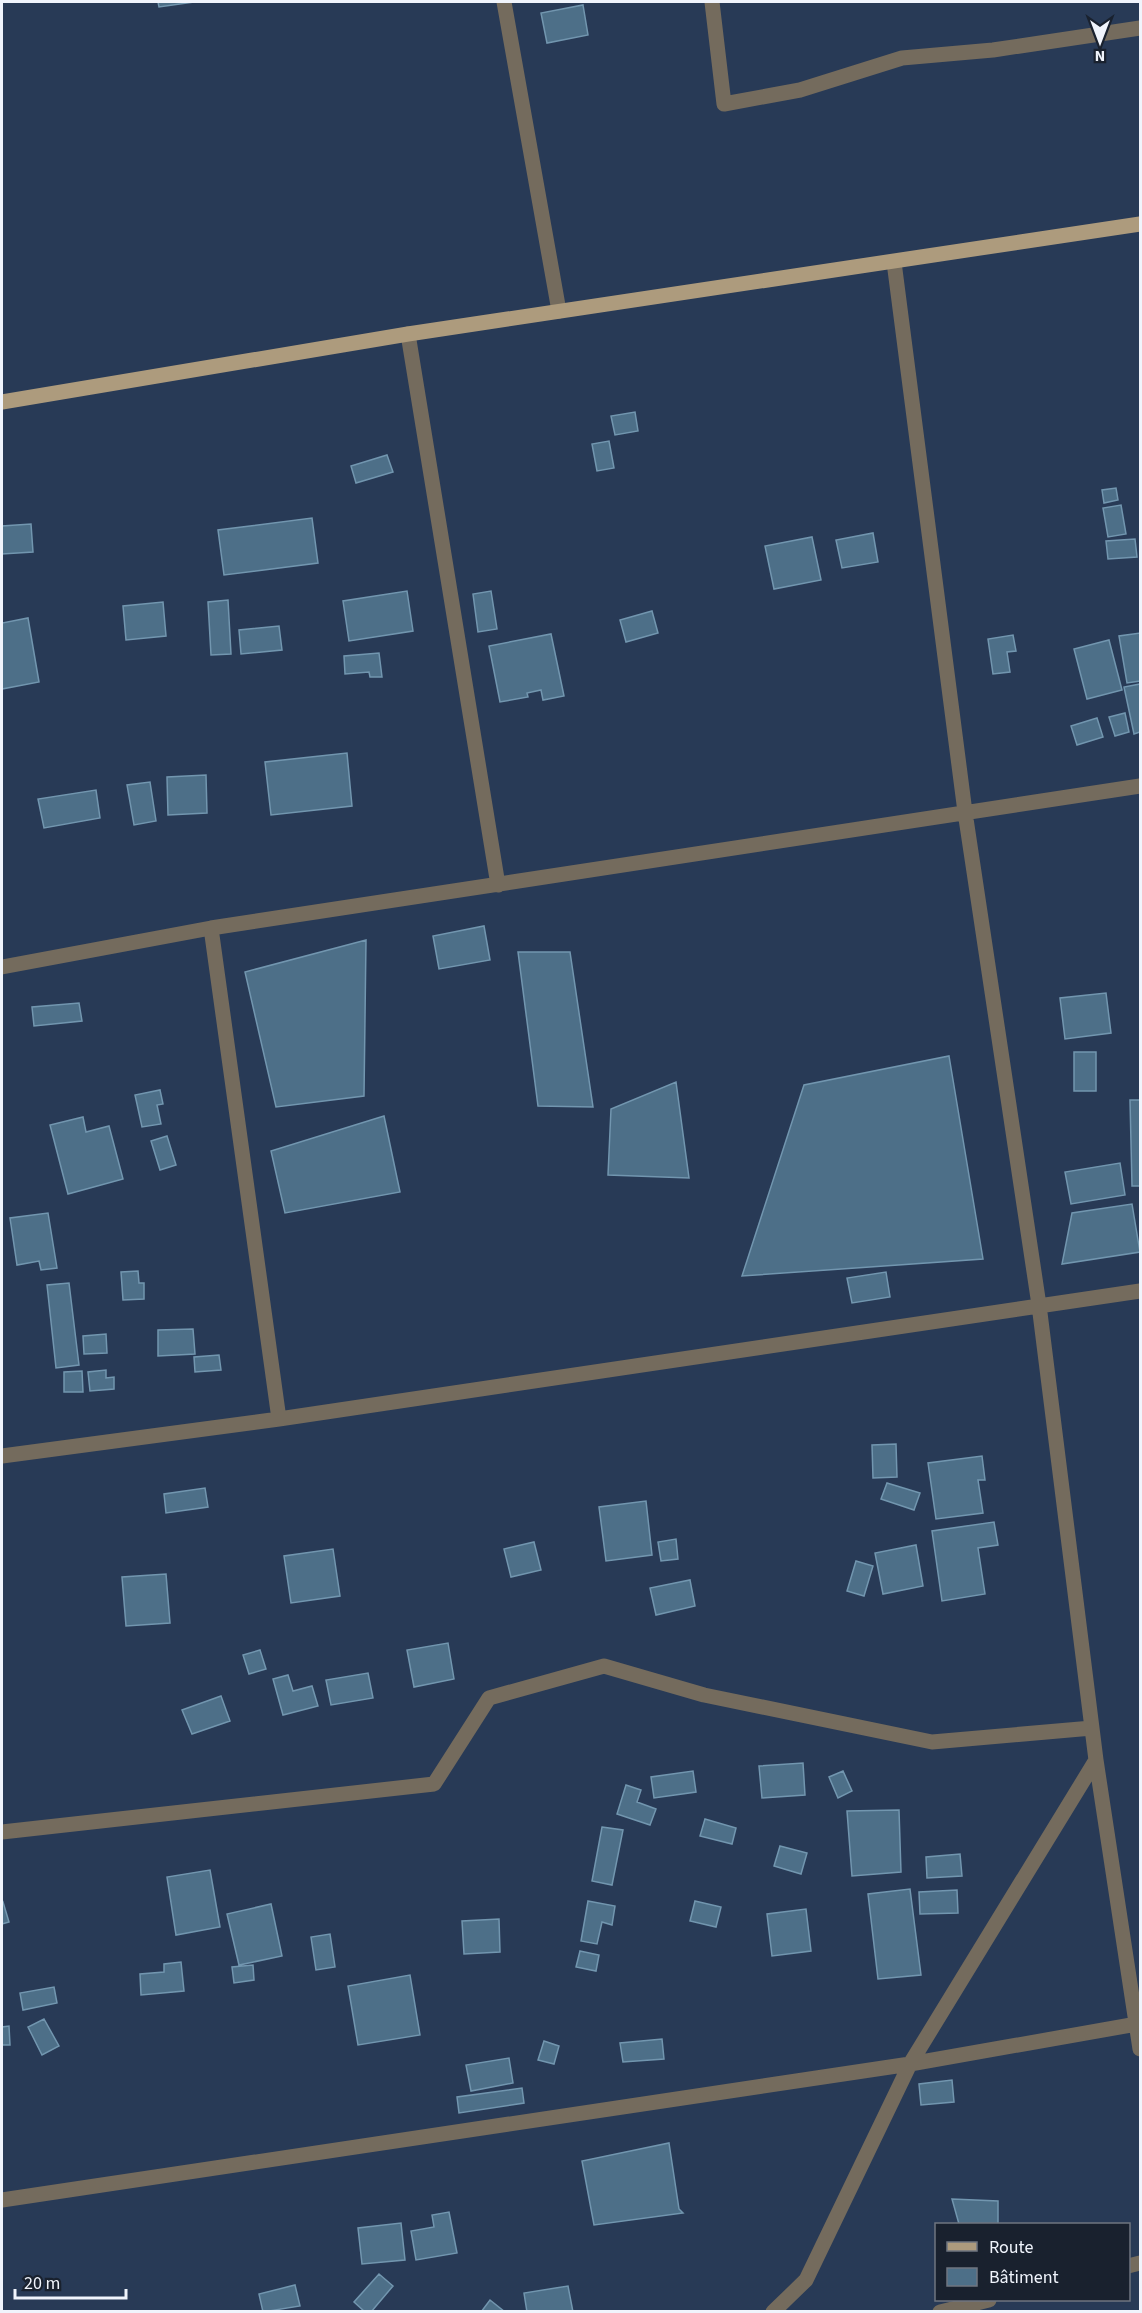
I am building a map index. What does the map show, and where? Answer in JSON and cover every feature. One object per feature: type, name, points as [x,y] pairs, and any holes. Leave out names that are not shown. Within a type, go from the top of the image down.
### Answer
[{"type":"main road","points":[[2,402],[408,334],[1140,224]]},
{"type":"street","points":[[504,2],[559,311]]},
{"type":"street","points":[[711,2],[724,104],[800,90],[902,58],[993,50],[1140,28]]},
{"type":"street","points":[[894,262],[965,812],[1039,1305],[1096,1760],[1140,2049]]},
{"type":"street","points":[[408,334],[498,885]]},
{"type":"street","points":[[2,967],[211,928],[1140,786]]},
{"type":"street","points":[[211,928],[279,1419]]},
{"type":"street","points":[[2,1456],[279,1419],[1140,1291]]},
{"type":"street","points":[[2,1832],[434,1784],[489,1698],[604,1666],[704,1695],[932,1742],[1092,1728]]},
{"type":"street","points":[[773,2312],[806,2280],[910,2064],[1096,1760]]},
{"type":"street","points":[[2,2200],[910,2064],[1137,2024]]},
{"type":"street","points":[[940,2312],[985,2301]]},
{"type":"building","points":[[158,2],[194,2],[159,7]]},
{"type":"building","points":[[583,5],[588,35],[547,43],[541,13]]},
{"type":"building","points":[[635,412],[638,431],[615,435],[611,416]]},
{"type":"building","points":[[609,441],[614,468],[597,471],[592,444]]},
{"type":"building","points":[[387,455],[393,472],[356,483],[351,466]]},
{"type":"building","points":[[1116,488],[1118,500],[1104,503],[1102,490]]},
{"type":"building","points":[[1121,505],[1126,534],[1108,537],[1103,508]]},
{"type":"building","points":[[312,518],[318,563],[224,575],[218,530]]},
{"type":"building","points":[[31,524],[33,552],[2,554],[2,526]]},
{"type":"building","points":[[873,533],[878,562],[842,568],[836,540]]},
{"type":"building","points":[[812,537],[821,580],[774,589],[765,546]]},
{"type":"building","points":[[1135,539],[1137,557],[1108,559],[1106,541]]},
{"type":"building","points":[[407,591],[413,631],[349,641],[343,601]]},
{"type":"building","points":[[491,591],[497,629],[478,632],[473,594]]},
{"type":"building","points":[[228,600],[231,654],[211,655],[208,602]]},
{"type":"building","points":[[163,602],[166,636],[126,640],[123,606]]},
{"type":"building","points":[[652,611],[658,633],[626,642],[620,620]]},
{"type":"building","points":[[28,618],[39,682],[2,689],[2,623]]},
{"type":"building","points":[[279,626],[282,650],[241,654],[239,630]]},
{"type":"building","points":[[1140,633],[1140,681],[1127,683],[1119,636]]},
{"type":"building","points":[[551,634],[564,696],[543,700],[541,690],[527,693],[528,697],[500,702],[489,646]]},
{"type":"building","points":[[1013,635],[1016,651],[1007,652],[1010,672],[993,674],[988,639]]},
{"type":"building","points":[[1109,640],[1122,690],[1087,699],[1074,649]]},
{"type":"building","points":[[379,653],[382,677],[370,677],[369,672],[345,674],[344,656]]},
{"type":"building","points":[[1140,684],[1140,732],[1134,734],[1124,687]]},
{"type":"building","points":[[1125,713],[1129,732],[1115,736],[1109,717]]},
{"type":"building","points":[[1097,718],[1103,737],[1077,745],[1071,726]]},
{"type":"building","points":[[347,753],[352,806],[271,815],[265,762]]},
{"type":"building","points":[[206,775],[207,813],[168,815],[167,777]]},
{"type":"building","points":[[150,782],[156,821],[134,825],[127,785]]},
{"type":"building","points":[[96,790],[100,818],[44,828],[38,799]]},
{"type":"building","points":[[484,926],[490,960],[439,969],[433,936]]},
{"type":"building","points":[[366,940],[364,1096],[276,1107],[245,972]]},
{"type":"building","points":[[518,952],[570,952],[593,1107],[538,1106]]},
{"type":"building","points":[[1106,993],[1111,1033],[1065,1039],[1060,998]]},
{"type":"building","points":[[79,1003],[82,1021],[34,1026],[32,1007]]},
{"type":"building","points":[[1074,1052],[1096,1052],[1096,1091],[1074,1091]]},
{"type":"building","points":[[949,1056],[983,1259],[742,1276],[804,1085]]},
{"type":"building","points":[[676,1082],[689,1178],[608,1175],[611,1109]]},
{"type":"building","points":[[160,1090],[163,1104],[157,1105],[161,1124],[142,1127],[135,1095]]},
{"type":"building","points":[[1130,1100],[1140,1100],[1140,1186],[1132,1186]]},
{"type":"building","points":[[384,1116],[400,1192],[285,1213],[271,1151]]},
{"type":"building","points":[[83,1117],[86,1132],[109,1126],[123,1179],[68,1194],[50,1125]]},
{"type":"building","points":[[167,1136],[176,1165],[160,1170],[151,1141]]},
{"type":"building","points":[[1120,1163],[1125,1195],[1071,1204],[1065,1172]]},
{"type":"building","points":[[1132,1204],[1140,1252],[1062,1264],[1072,1213]]},
{"type":"building","points":[[48,1213],[57,1268],[41,1270],[39,1261],[17,1265],[10,1218]]},
{"type":"building","points":[[138,1271],[139,1283],[144,1283],[144,1299],[123,1300],[121,1272]]},
{"type":"building","points":[[886,1272],[890,1297],[852,1303],[847,1278]]},
{"type":"building","points":[[69,1283],[79,1365],[56,1368],[47,1285]]},
{"type":"building","points":[[193,1329],[195,1354],[158,1356],[158,1330]]},
{"type":"building","points":[[106,1334],[107,1353],[84,1354],[83,1336]]},
{"type":"building","points":[[219,1355],[221,1370],[195,1372],[194,1357]]},
{"type":"building","points":[[106,1370],[106,1378],[114,1377],[114,1389],[90,1391],[88,1372]]},
{"type":"building","points":[[82,1371],[83,1392],[64,1392],[64,1372]]},
{"type":"building","points":[[896,1444],[897,1477],[873,1478],[872,1445]]},
{"type":"building","points":[[982,1456],[985,1480],[978,1480],[983,1513],[936,1519],[928,1463]]},
{"type":"building","points":[[887,1483],[920,1493],[914,1510],[881,1499]]},
{"type":"building","points":[[205,1488],[208,1507],[166,1513],[164,1494]]},
{"type":"building","points":[[646,1501],[652,1555],[606,1561],[599,1507]]},
{"type":"building","points":[[994,1522],[998,1545],[978,1548],[985,1594],[942,1601],[932,1531]]},
{"type":"building","points":[[676,1539],[678,1559],[661,1561],[658,1542]]},
{"type":"building","points":[[534,1542],[541,1570],[511,1577],[504,1549]]},
{"type":"building","points":[[916,1545],[923,1586],[883,1594],[875,1553]]},
{"type":"building","points":[[333,1549],[340,1596],[291,1603],[284,1556]]},
{"type":"building","points":[[856,1561],[873,1566],[864,1596],[847,1591]]},
{"type":"building","points":[[166,1574],[170,1623],[126,1626],[122,1577]]},
{"type":"building","points":[[690,1580],[695,1606],[656,1615],[650,1588]]},
{"type":"building","points":[[448,1643],[454,1679],[414,1687],[407,1650]]},
{"type":"building","points":[[260,1650],[266,1669],[249,1674],[243,1655]]},
{"type":"building","points":[[368,1673],[373,1698],[331,1705],[326,1680]]},
{"type":"building","points":[[288,1675],[293,1691],[312,1686],[318,1706],[283,1715],[273,1679]]},
{"type":"building","points":[[221,1696],[230,1721],[192,1734],[182,1710]]},
{"type":"building","points":[[803,1763],[805,1795],[762,1798],[759,1766]]},
{"type":"building","points":[[693,1771],[696,1792],[654,1798],[651,1777]]},
{"type":"building","points":[[843,1771],[852,1791],[838,1798],[829,1777]]},
{"type":"building","points":[[626,1785],[641,1790],[637,1802],[656,1809],[650,1825],[617,1814]]},
{"type":"building","points":[[899,1810],[901,1872],[852,1876],[847,1811]]},
{"type":"building","points":[[705,1819],[736,1828],[732,1844],[700,1836]]},
{"type":"building","points":[[602,1827],[623,1830],[612,1885],[592,1881]]},
{"type":"building","points":[[780,1846],[807,1853],[801,1874],[774,1866]]},
{"type":"building","points":[[960,1854],[962,1876],[927,1878],[926,1857]]},
{"type":"building","points":[[210,1870],[220,1927],[176,1935],[167,1877]]},
{"type":"building","points":[[910,1889],[921,1975],[878,1979],[868,1894]]},
{"type":"building","points":[[957,1890],[958,1913],[920,1914],[919,1892]]},
{"type":"building","points":[[588,1901],[615,1906],[612,1925],[602,1922],[597,1944],[581,1941]]},
{"type":"building","points":[[695,1901],[721,1907],[716,1927],[690,1921]]},
{"type":"building","points":[[2,1903],[9,1922],[2,1924]]},
{"type":"building","points":[[271,1904],[282,1956],[239,1965],[227,1914]]},
{"type":"building","points":[[806,1909],[811,1951],[772,1956],[767,1914]]},
{"type":"building","points":[[499,1919],[500,1952],[464,1954],[462,1921]]},
{"type":"building","points":[[330,1934],[335,1967],[316,1970],[311,1937]]},
{"type":"building","points":[[580,1951],[599,1955],[596,1971],[576,1967]]},
{"type":"building","points":[[181,1962],[184,1991],[141,1995],[140,1974],[164,1972],[164,1964]]},
{"type":"building","points":[[253,1965],[254,1980],[234,1983],[232,1967]]},
{"type":"building","points":[[410,1975],[420,2035],[358,2045],[348,1986]]},
{"type":"building","points":[[54,1987],[57,2003],[23,2010],[20,1993]]},
{"type":"building","points":[[44,2019],[59,2046],[42,2055],[28,2027]]},
{"type":"building","points":[[9,2026],[10,2045],[2,2045],[2,2027]]},
{"type":"building","points":[[662,2039],[664,2059],[623,2062],[620,2043]]},
{"type":"building","points":[[544,2041],[559,2046],[554,2064],[538,2060]]},
{"type":"building","points":[[509,2058],[513,2083],[471,2091],[466,2065]]},
{"type":"building","points":[[952,2080],[954,2102],[921,2105],[919,2084]]},
{"type":"building","points":[[522,2088],[524,2103],[459,2113],[457,2097]]},
{"type":"building","points":[[669,2143],[679,2209],[683,2213],[594,2225],[582,2161]]},
{"type":"building","points":[[952,2199],[998,2201],[998,2223],[959,2223]]},
{"type":"building","points":[[449,2212],[457,2253],[416,2260],[411,2231],[434,2227],[432,2215]]},
{"type":"building","points":[[401,2223],[405,2260],[362,2264],[358,2228]]},
{"type":"building","points":[[379,2274],[393,2286],[371,2312],[365,2312],[354,2302]]},
{"type":"building","points":[[295,2285],[300,2306],[263,2312],[259,2294]]},
{"type":"building","points":[[568,2286],[573,2312],[527,2312],[524,2293]]},
{"type":"building","points":[[490,2300],[505,2312],[481,2312]]}]
